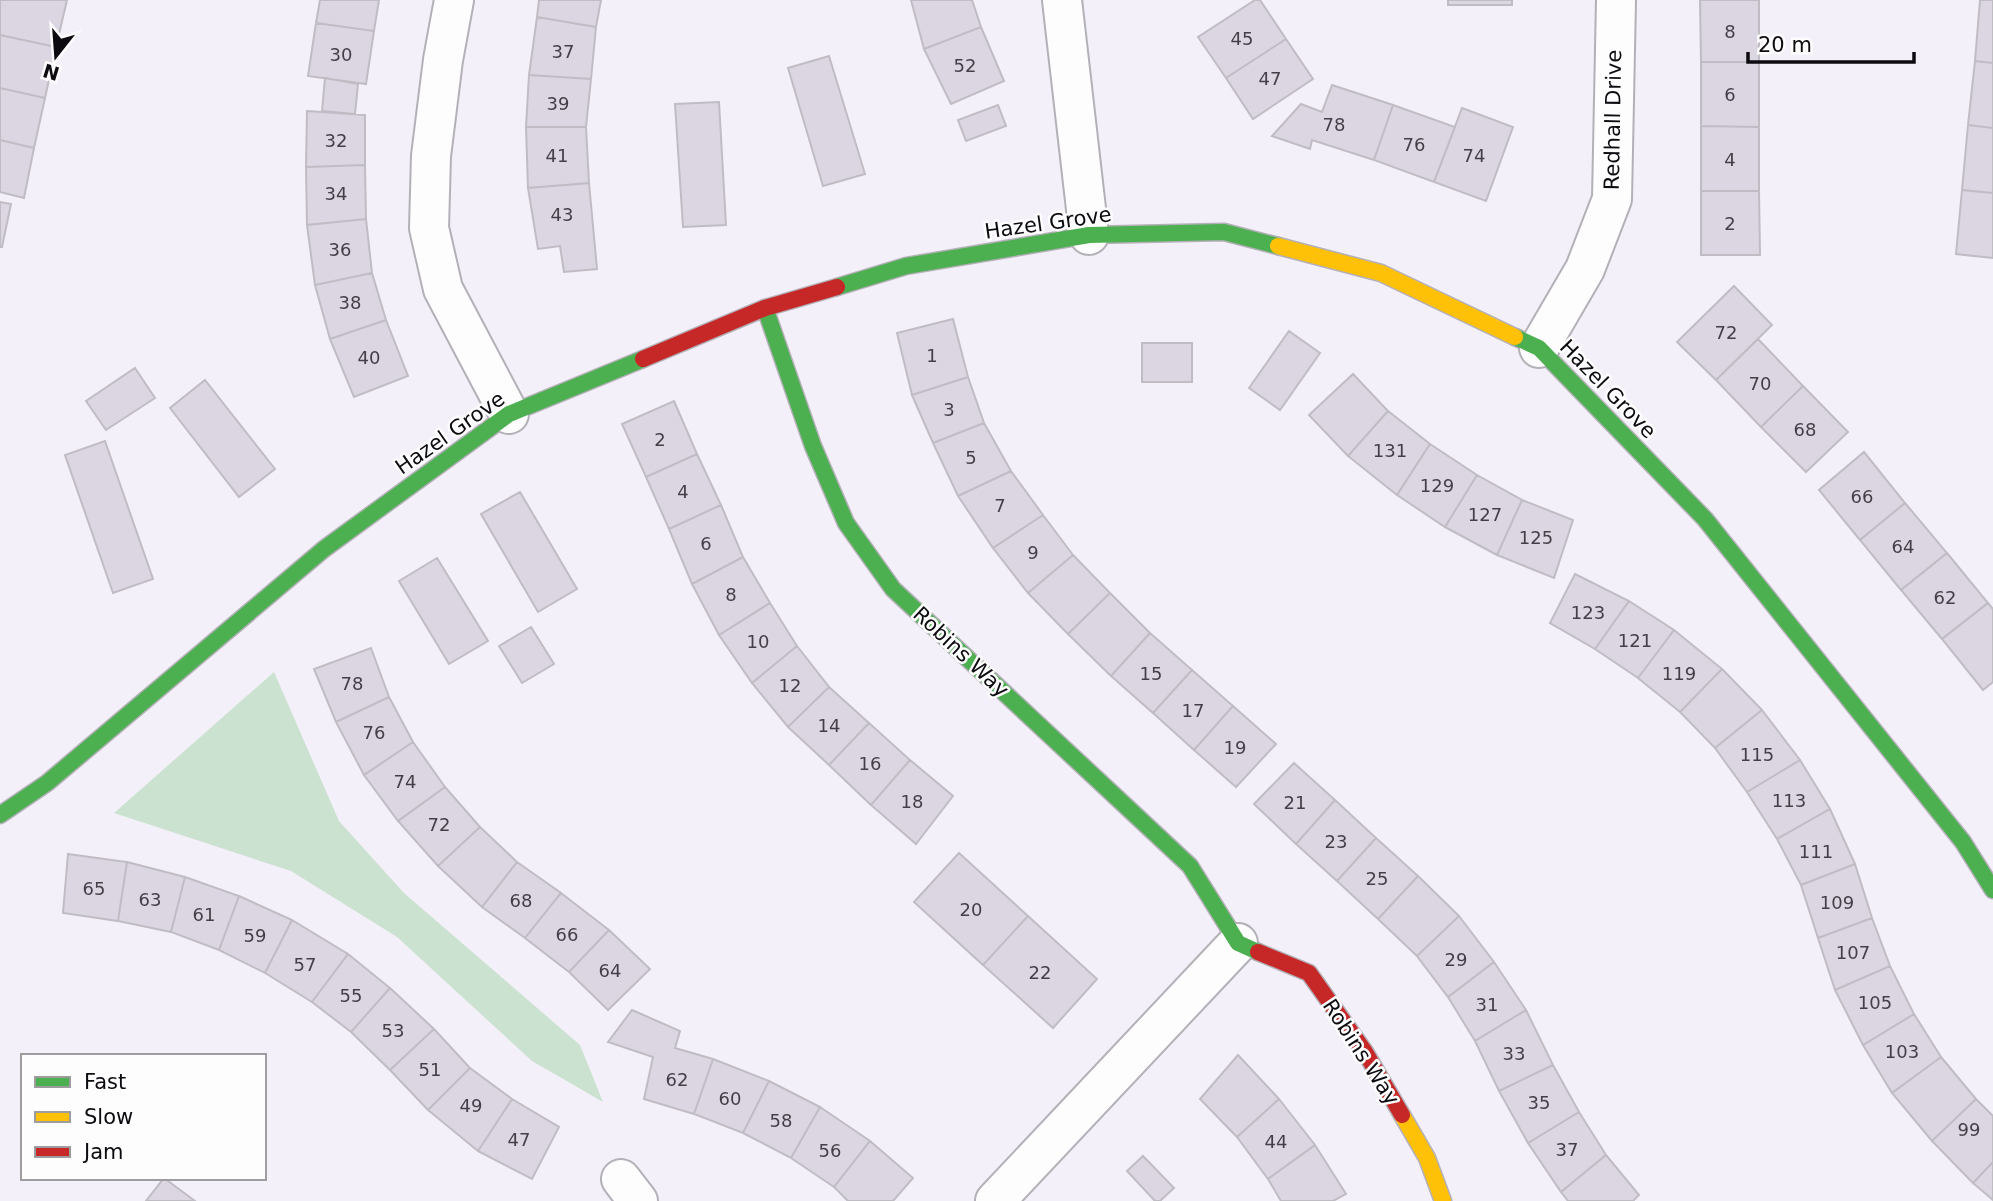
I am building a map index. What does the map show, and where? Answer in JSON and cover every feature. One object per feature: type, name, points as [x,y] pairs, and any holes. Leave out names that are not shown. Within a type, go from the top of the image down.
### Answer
[{"type":"street","points":[[454,0],[443,60],[431,156],[429,228],[443,289],[509,414]]},
{"type":"street","points":[[1062,0],[1089,235]]},
{"type":"street","name":"Redhall Drive","points":[[1539,348],[1585,270],[1612,200],[1616,0]]},
{"type":"street","name":"Hazel Grove","points":[[0,815],[47,783],[324,549],[509,414],[765,309],[906,267],[1089,235],[1224,232],[1381,273],[1539,348],[1705,519],[1963,842],[1993,890]]},
{"type":"street","name":"Robins Way","points":[[765,309],[813,446],[846,523],[893,589],[1190,866],[1238,943],[1309,973],[1365,1052],[1427,1158],[1443,1201]]},
{"type":"street","points":[[995,1201],[1238,943]]},
{"type":"green space","points":[[274,672],[339,821],[404,893],[580,1045],[603,1102],[532,1061],[397,937],[291,871],[114,813]]},
{"type":"building","points":[[0,0],[67,0],[56,47],[0,35]]},
{"type":"building","points":[[320,0],[379,0],[374,31],[316,23]]},
{"type":"building","points":[[539,0],[601,0],[596,27],[537,17]]},
{"type":"building","points":[[911,0],[972,0],[981,27],[924,49]]},
{"type":"building","points":[[1255,0],[1260,0],[1286,39],[1226,78],[1198,37]]},
{"type":"building","points":[[1448,0],[1512,0],[1512,5],[1448,5]]},
{"type":"building","points":[[1700,0],[1759,0],[1759,62],[1701,62]]},
{"type":"building","points":[[1980,0],[1993,0],[1993,63],[1975,61]]},
{"type":"building","points":[[537,17],[596,27],[591,79],[529,75]]},
{"type":"building","points":[[316,23],[374,31],[366,84],[308,76]]},
{"type":"building","points":[[981,27],[1004,81],[951,104],[924,49]]},
{"type":"building","points":[[0,35],[56,47],[45,98],[0,88]]},
{"type":"building","points":[[1286,39],[1313,79],[1253,119],[1226,78]]},
{"type":"building","points":[[829,56],[865,174],[823,186],[788,68]]},
{"type":"building","points":[[1975,61],[1993,63],[1993,128],[1968,125]]},
{"type":"building","points":[[1701,62],[1759,62],[1759,127],[1701,126]]},
{"type":"building","points":[[529,75],[591,79],[586,127],[526,127]]},
{"type":"building","points":[[325,78],[358,84],[355,114],[322,111]]},
{"type":"building","points":[[1332,85],[1393,105],[1374,160],[1312,140],[1310,149],[1272,136],[1301,104],[1322,112]]},
{"type":"building","points":[[0,88],[45,98],[34,148],[0,140]]},
{"type":"building","points":[[719,102],[726,225],[683,227],[675,104]]},
{"type":"building","points":[[998,105],[1006,126],[966,141],[958,120]]},
{"type":"building","points":[[1393,105],[1455,127],[1434,182],[1374,160]]},
{"type":"building","points":[[1462,108],[1513,127],[1486,201],[1434,182]]},
{"type":"building","points":[[307,111],[365,115],[365,165],[306,167]]},
{"type":"building","points":[[1968,125],[1993,128],[1993,193],[1962,190]]},
{"type":"building","points":[[1701,126],[1759,127],[1759,191],[1701,191]]},
{"type":"building","points":[[526,127],[586,127],[589,183],[528,188]]},
{"type":"building","points":[[0,140],[34,148],[24,198],[0,192]]},
{"type":"building","points":[[365,165],[366,219],[307,225],[306,167]]},
{"type":"building","points":[[589,183],[597,269],[564,272],[560,246],[538,249],[528,188]]},
{"type":"building","points":[[1962,190],[1993,193],[1993,258],[1956,254]]},
{"type":"building","points":[[1701,191],[1759,191],[1760,255],[1701,255]]},
{"type":"building","points":[[0,202],[11,204],[2,247],[0,247]]},
{"type":"building","points":[[366,219],[372,273],[315,285],[307,225]]},
{"type":"building","points":[[372,273],[386,320],[330,339],[315,285]]},
{"type":"building","points":[[1734,286],[1772,325],[1716,380],[1677,342]]},
{"type":"building","points":[[953,319],[968,377],[912,395],[897,333]]},
{"type":"building","points":[[386,320],[408,376],[354,397],[330,339]]},
{"type":"building","points":[[1289,331],[1320,353],[1280,410],[1249,388]]},
{"type":"building","points":[[1758,339],[1803,386],[1761,427],[1716,380]]},
{"type":"building","points":[[1142,343],[1192,343],[1192,382],[1142,382]]},
{"type":"building","points":[[135,368],[155,398],[106,430],[86,401]]},
{"type":"building","points":[[1353,374],[1388,411],[1348,456],[1309,415]]},
{"type":"building","points":[[968,377],[984,423],[933,443],[912,395]]},
{"type":"building","points":[[205,380],[275,469],[239,497],[170,408]]},
{"type":"building","points":[[1803,386],[1848,432],[1806,472],[1761,427]]},
{"type":"building","points":[[674,401],[697,454],[646,477],[622,424]]},
{"type":"building","points":[[1388,411],[1430,444],[1397,495],[1348,456]]},
{"type":"building","points":[[984,423],[1011,471],[958,496],[933,443]]},
{"type":"building","points":[[105,441],[153,579],[113,593],[65,455]]},
{"type":"building","points":[[1430,444],[1477,475],[1445,527],[1397,495]]},
{"type":"building","points":[[1864,452],[1905,503],[1860,540],[1819,490]]},
{"type":"building","points":[[697,454],[721,505],[669,529],[646,477]]},
{"type":"building","points":[[1011,471],[1043,515],[993,548],[958,496]]},
{"type":"building","points":[[1477,475],[1522,500],[1497,555],[1445,527]]},
{"type":"building","points":[[520,492],[577,589],[538,612],[481,514]]},
{"type":"building","points":[[1522,500],[1573,520],[1554,578],[1497,555]]},
{"type":"building","points":[[1905,503],[1947,553],[1901,590],[1860,540]]},
{"type":"building","points":[[721,505],[743,557],[692,584],[669,529]]},
{"type":"building","points":[[1043,515],[1073,555],[1028,593],[993,548]]},
{"type":"building","points":[[1947,553],[1988,603],[1942,639],[1901,590]]},
{"type":"building","points":[[1073,555],[1110,593],[1068,634],[1028,593]]},
{"type":"building","points":[[743,557],[770,603],[719,635],[692,584]]},
{"type":"building","points":[[437,558],[488,641],[449,664],[399,581]]},
{"type":"building","points":[[1575,574],[1629,601],[1595,649],[1550,623]]},
{"type":"building","points":[[1110,593],[1150,633],[1111,676],[1068,634]]},
{"type":"building","points":[[1629,601],[1674,630],[1638,678],[1595,649]]},
{"type":"building","points":[[770,603],[797,646],[752,683],[719,635]]},
{"type":"building","points":[[1988,603],[1993,609],[1993,682],[1983,690],[1942,639]]},
{"type":"building","points":[[531,627],[554,664],[522,683],[499,646]]},
{"type":"building","points":[[1674,630],[1722,669],[1680,712],[1638,678]]},
{"type":"building","points":[[1150,633],[1192,670],[1153,713],[1111,676]]},
{"type":"building","points":[[797,646],[829,687],[788,727],[752,683]]},
{"type":"building","points":[[371,648],[389,697],[336,722],[314,669]]},
{"type":"building","points":[[1722,669],[1762,710],[1715,748],[1680,712]]},
{"type":"building","points":[[1192,670],[1233,706],[1194,750],[1153,713]]},
{"type":"building","points":[[829,687],[869,723],[829,765],[788,727]]},
{"type":"building","points":[[389,697],[413,742],[364,775],[336,722]]},
{"type":"building","points":[[1233,706],[1276,744],[1236,787],[1194,750]]},
{"type":"building","points":[[1762,710],[1800,760],[1747,792],[1715,748]]},
{"type":"building","points":[[869,723],[910,760],[871,805],[829,765]]},
{"type":"building","points":[[413,742],[445,787],[398,821],[364,775]]},
{"type":"building","points":[[910,760],[953,796],[916,844],[871,805]]},
{"type":"building","points":[[1800,760],[1830,809],[1777,839],[1747,792]]},
{"type":"building","points":[[1294,763],[1335,800],[1296,844],[1254,804]]},
{"type":"building","points":[[445,787],[480,827],[438,866],[398,821]]},
{"type":"building","points":[[1335,800],[1376,838],[1337,881],[1296,844]]},
{"type":"building","points":[[1830,809],[1855,864],[1801,885],[1777,839]]},
{"type":"building","points":[[480,827],[517,862],[482,907],[438,866]]},
{"type":"building","points":[[1376,838],[1418,876],[1378,919],[1337,881]]},
{"type":"building","points":[[959,853],[1028,916],[983,965],[914,902]]},
{"type":"building","points":[[68,854],[127,862],[118,921],[63,913]]},
{"type":"building","points":[[127,862],[185,877],[171,932],[118,921]]},
{"type":"building","points":[[517,862],[561,893],[525,938],[482,907]]},
{"type":"building","points":[[1855,864],[1872,918],[1818,938],[1801,885]]},
{"type":"building","points":[[1418,876],[1459,916],[1417,956],[1378,919]]},
{"type":"building","points":[[185,877],[239,896],[219,950],[171,932]]},
{"type":"building","points":[[561,893],[609,930],[569,972],[525,938]]},
{"type":"building","points":[[239,896],[292,920],[265,973],[219,950]]},
{"type":"building","points":[[1028,916],[1097,979],[1053,1028],[983,965]]},
{"type":"building","points":[[1459,916],[1494,962],[1448,997],[1417,956]]},
{"type":"building","points":[[1872,918],[1890,966],[1835,990],[1818,938]]},
{"type":"building","points":[[292,920],[348,954],[312,1002],[265,973]]},
{"type":"building","points":[[609,930],[650,969],[608,1010],[569,972]]},
{"type":"building","points":[[348,954],[390,988],[351,1032],[312,1002]]},
{"type":"building","points":[[1494,962],[1526,1010],[1475,1041],[1448,997]]},
{"type":"building","points":[[1890,966],[1914,1014],[1863,1045],[1835,990]]},
{"type":"building","points":[[390,988],[434,1029],[390,1070],[351,1032]]},
{"type":"building","points":[[632,1010],[680,1031],[675,1048],[713,1059],[694,1114],[644,1099],[653,1057],[608,1042]]},
{"type":"building","points":[[1526,1010],[1553,1065],[1499,1091],[1475,1041]]},
{"type":"building","points":[[1914,1014],[1941,1057],[1892,1093],[1863,1045]]},
{"type":"building","points":[[434,1029],[470,1068],[428,1110],[390,1070]]},
{"type":"building","points":[[1238,1055],[1279,1099],[1237,1137],[1200,1099]]},
{"type":"building","points":[[1941,1057],[1976,1099],[1932,1141],[1892,1093]]},
{"type":"building","points":[[713,1059],[769,1081],[743,1133],[694,1114]]},
{"type":"building","points":[[1553,1065],[1579,1112],[1528,1143],[1499,1091]]},
{"type":"building","points":[[470,1068],[512,1099],[478,1151],[428,1110]]},
{"type":"building","points":[[769,1081],[820,1107],[791,1158],[743,1133]]},
{"type":"building","points":[[512,1099],[559,1127],[532,1179],[478,1151]]},
{"type":"building","points":[[1279,1099],[1315,1145],[1268,1179],[1237,1137]]},
{"type":"building","points":[[1976,1099],[1993,1116],[1993,1162],[1973,1183],[1932,1141]]},
{"type":"building","points":[[820,1107],[870,1141],[834,1187],[791,1158]]},
{"type":"building","points":[[1579,1112],[1606,1155],[1561,1192],[1528,1143]]},
{"type":"building","points":[[870,1141],[913,1178],[893,1201],[848,1201],[834,1187]]},
{"type":"building","points":[[1315,1145],[1346,1194],[1333,1201],[1281,1201],[1268,1179]]},
{"type":"building","points":[[1606,1155],[1639,1195],[1633,1201],[1568,1201],[1561,1192]]},
{"type":"building","points":[[1143,1156],[1174,1188],[1160,1201],[1155,1201],[1127,1171]]},
{"type":"building","points":[[1993,1162],[1993,1200],[1973,1183]]},
{"type":"building","points":[[162,1180],[167,1180],[195,1201],[146,1201]]},
{"type":"traffic: fast","points":[[837,287],[906,266],[1089,235],[1224,232],[1278,246]]},
{"type":"traffic: fast","points":[[765,308],[813,446],[846,523],[893,589],[1190,866],[1238,943],[1258,952]]},
{"type":"traffic: fast","points":[[1515,337],[1539,348],[1705,519],[1963,842],[1993,890]]},
{"type":"traffic: fast","points":[[0,815],[47,783],[324,549],[509,414],[643,359]]},
{"type":"traffic: slow","points":[[1278,246],[1381,273],[1515,337]]},
{"type":"traffic: slow","points":[[1402,1115],[1427,1158],[1443,1201]]},
{"type":"traffic: jam","points":[[643,359],[765,308],[837,287]]},
{"type":"traffic: jam","points":[[1258,952],[1309,973],[1365,1052],[1402,1115]]}]
